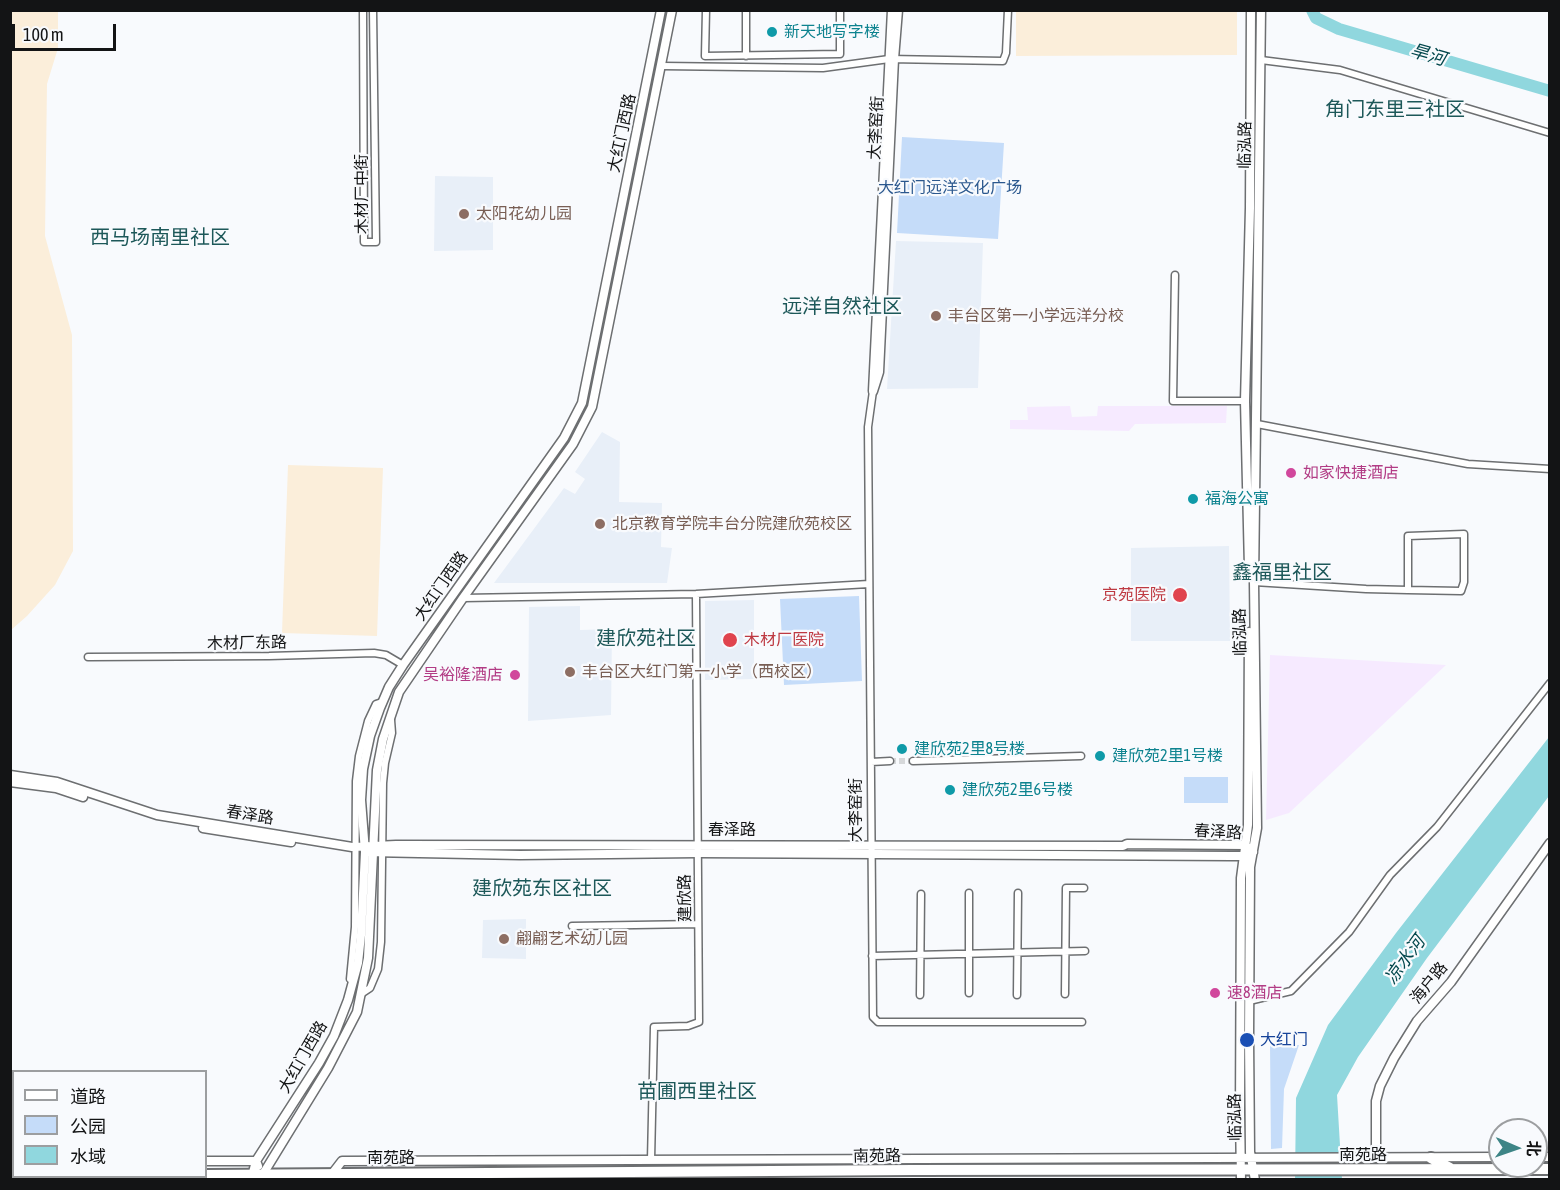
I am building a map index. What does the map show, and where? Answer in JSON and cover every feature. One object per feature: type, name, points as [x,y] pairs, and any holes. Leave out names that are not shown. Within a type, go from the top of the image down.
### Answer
[{"type":"highway","points":[[1389,1170],[1397,1158]]},
{"type":"highway","points":[[1431,1158],[1453,1169]]},
{"type":"highway","name":"南苑路","points":[[207,1175],[256,1177],[332,1174],[913,1175],[1254,1169],[1282,1164],[1350,1170],[1550,1169]]},
{"type":"main road","name":"大红门西路","points":[[256,1161],[319,1063],[334,1036],[348,1000],[358,963],[361,800],[359,780],[361,764],[382,702],[403,665],[564,438],[582,403],[661,10]]},
{"type":"main road","name":"大红门西路","points":[[256,1177],[343,1041],[357,1012],[368,958],[378,849],[374,803],[377,771],[390,714],[403,685],[573,444],[592,407],[672,10]]},
{"type":"main road","name":"大李窑街","points":[[873,391],[892,59],[892,10]]},
{"type":"main road","name":"大李窑街","points":[[892,59],[898,10]]},
{"type":"main road","name":"临泓路","points":[[1241,1169],[1241,890],[1248,825],[1249,604],[1245,401],[1250,208],[1251,10]]},
{"type":"main road","name":"临泓路","points":[[1254,1169],[1249,1110],[1250,867],[1257,828],[1254,582],[1261,10]]},
{"type":"main road","name":"春泽路","points":[[10,775],[57,782],[157,815],[360,849]]},
{"type":"main road","name":"春泽路","points":[[10,782],[56,788],[156,820],[251,837],[360,849],[520,855],[698,849],[1243,856],[1253,852],[1245,845],[870,850]]},
{"type":"main road","name":"海户路","points":[[1376,1158],[1376,1101],[1380,1086],[1394,1058],[1417,1021],[1450,982],[1550,843]]},
{"type":"main road","points":[[1282,1164],[1350,1158],[1488,1157]]},
{"type":"main road","points":[[332,1174],[342,1161],[651,1160],[1241,1169]]},
{"type":"main road","points":[[207,1161],[256,1161],[256,1177]]},
{"type":"street","name":"木材厂中街","points":[[363,10],[364,242],[376,242],[374,10]]},
{"type":"street","points":[[706,10],[705,56],[840,54],[840,10]]},
{"type":"street","points":[[746,10],[746,56]]},
{"type":"street","points":[[662,66],[823,68],[892,59],[1003,61],[1006,53],[1008,10]]},
{"type":"street","points":[[823,55],[823,68]]},
{"type":"street","points":[[1261,60],[1340,70],[1550,133]]},
{"type":"street","points":[[1175,275],[1173,401],[1245,401]]},
{"type":"street","name":"大李窑街","points":[[873,391],[868,427],[873,1017],[878,1022],[1082,1022]]},
{"type":"street","points":[[1257,424],[1468,464],[1550,469]]},
{"type":"street","points":[[1254,582],[1408,590],[1461,591],[1464,582],[1464,534],[1408,536],[1408,590]]},
{"type":"street","points":[[463,598],[696,594],[869,584]]},
{"type":"street","name":"建欣路","points":[[651,1160],[654,1027],[688,1026],[699,1022],[696,594]]},
{"type":"street","name":"木材厂东路","points":[[88,657],[374,653],[386,656],[403,665]]},
{"type":"street","points":[[1250,1001],[1291,991],[1349,932],[1390,875],[1437,827],[1550,683]]},
{"type":"street","points":[[913,761],[1081,756]]},
{"type":"street","points":[[871,762],[890,761]]},
{"type":"street","points":[[1065,994],[1066,888],[1084,888]]},
{"type":"street","points":[[969,893],[969,993]]},
{"type":"street","points":[[1017,996],[1018,893]]},
{"type":"street","points":[[920,995],[921,894]]},
{"type":"street","points":[[572,926],[698,924]]},
{"type":"street","points":[[872,956],[1085,951]]},
{"type":"shaded area","points":[[11,10],[58,11],[58,48],[47,84],[45,236],[72,335],[73,551],[55,585],[11,630]]},
{"type":"shaded area","points":[[1016,11],[1237,11],[1237,55],[1016,56]]},
{"type":"shaded area","name":"太阳花幼儿园","points":[[435,176],[493,177],[493,250],[434,251]]},
{"type":"shaded area","name":"丰台区第一小学远洋分校","points":[[896,241],[983,243],[978,388],[887,389]]},
{"type":"shaded area","points":[[1070,406],[1072,417],[1097,416],[1098,406],[1227,406],[1226,423],[1135,424],[1129,431],[1010,429],[1010,420],[1028,420],[1027,407]]},
{"type":"shaded area","name":"北京教育学院丰台分院建欣苑校区","points":[[602,432],[620,442],[619,502],[662,503],[661,547],[672,548],[667,583],[494,583],[564,488],[575,494],[585,479],[575,472]]},
{"type":"shaded area","points":[[288,465],[383,468],[377,636],[282,633]]},
{"type":"shaded area","name":"京苑医院","points":[[1229,546],[1230,641],[1131,641],[1131,548]]},
{"type":"shaded area","name":"木材厂医院","points":[[754,600],[754,679],[705,680],[705,601]]},
{"type":"shaded area","name":"丰台区大红门第一小学（西校区）","points":[[580,606],[580,630],[612,629],[611,715],[528,721],[529,607]]},
{"type":"shaded area","points":[[1270,655],[1446,665],[1289,813],[1266,820]]},
{"type":"shaded area","name":"翩翩艺术幼儿园","points":[[526,919],[526,959],[482,958],[483,920]]},
{"type":"green space","name":"大红门远洋文化广场","points":[[902,137],[1004,143],[998,239],[897,233]]},
{"type":"green space","points":[[859,596],[862,681],[784,685],[780,599]]},
{"type":"green space","points":[[1184,777],[1228,777],[1228,803],[1184,803]]},
{"type":"green space","points":[[1270,1045],[1299,1045],[1284,1089],[1282,1148],[1271,1149]]},
{"type":"water","name":"凉水河","points":[[1549,737],[1549,796],[1427,958],[1358,1057],[1337,1095],[1342,1179],[1295,1180],[1296,1098],[1328,1025],[1396,933]]},
{"type":"waterway","name":"旱河","points":[[1312,10],[1316,18],[1339,29],[1550,91]]},
{"type":"tunnel","points":[[890,761],[913,761]]},
{"type":"place","name":"新天地写字楼","points":[[772,32]]},
{"type":"place","name":"太阳花幼儿园","points":[[464,214]]},
{"type":"place","name":"丰台区第一小学远洋分校","points":[[936,316]]},
{"type":"place","name":"如家快捷酒店","points":[[1291,473]]},
{"type":"place","name":"福海公寓","points":[[1193,499]]},
{"type":"place","name":"北京教育学院丰台分院建欣苑校区","points":[[600,524]]},
{"type":"place","name":"京苑医院","points":[[1180,595]]},
{"type":"place","name":"木材厂医院","points":[[730,640]]},
{"type":"place","name":"丰台区大红门第一小学（西校区）","points":[[570,672]]},
{"type":"place","name":"吴裕隆酒店","points":[[515,675]]},
{"type":"place","name":"建欣苑2里8号楼","points":[[902,749]]},
{"type":"place","name":"建欣苑2里1号楼","points":[[1100,756]]},
{"type":"place","name":"建欣苑2里6号楼","points":[[950,790]]},
{"type":"place","name":"翩翩艺术幼儿园","points":[[504,939]]},
{"type":"place","name":"速8酒店","points":[[1215,993]]},
{"type":"place","name":"大红门","points":[[1247,1040]]},
{"type":"district","name":"角门东里三社区","points":[[1395,110]]},
{"type":"district","name":"西马场南里社区","points":[[160,238]]},
{"type":"district","name":"远洋自然社区","points":[[842,307]]},
{"type":"district","name":"鑫福里社区","points":[[1282,573]]},
{"type":"district","name":"建欣苑社区","points":[[646,639]]},
{"type":"district","name":"建欣苑东区社区","points":[[542,889]]},
{"type":"district","name":"苗圃西里社区","points":[[697,1092]]}]
